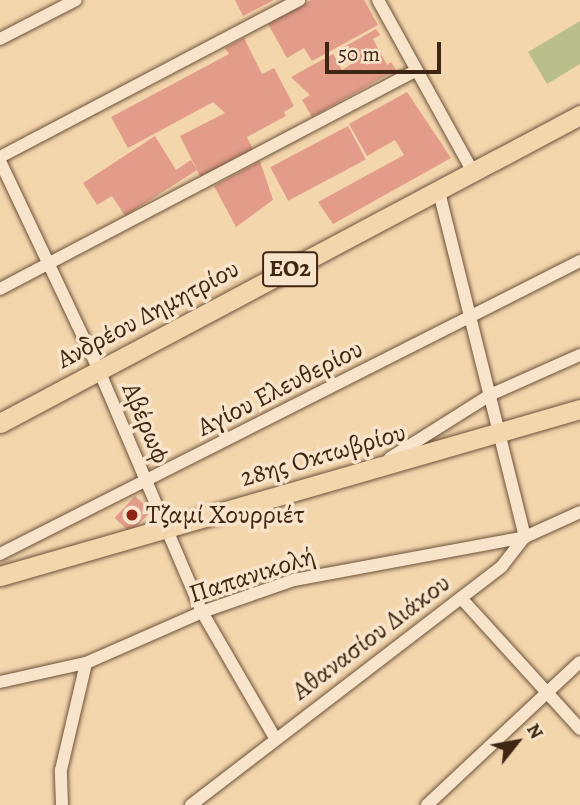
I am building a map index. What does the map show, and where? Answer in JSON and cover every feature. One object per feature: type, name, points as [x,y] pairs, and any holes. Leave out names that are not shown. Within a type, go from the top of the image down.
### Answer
[{"type":"main road","name":"Ανδρέου Δημητρίου","points":[[0,423],[98,368],[474,174],[580,115]]},
{"type":"main road","name":"28ης Οκτωβρίου","points":[[0,576],[580,409]]},
{"type":"street","points":[[0,39],[76,0]]},
{"type":"street","points":[[0,159],[299,0]]},
{"type":"street","points":[[379,0],[474,174]]},
{"type":"street","points":[[0,289],[416,71]]},
{"type":"street","name":"Αβέρωφ","points":[[0,159],[98,368],[202,612],[275,738]]},
{"type":"street","points":[[439,192],[525,537]]},
{"type":"street","name":"Αγίου Ελευθερίου","points":[[0,554],[147,483],[468,316],[580,261]]},
{"type":"street","points":[[378,466],[490,396],[580,355]]},
{"type":"street","name":"Αθανασίου Διάκου","points":[[191,805],[502,566],[525,537],[580,512]]},
{"type":"street","name":"Παπανικολή","points":[[0,682],[86,663],[202,612],[294,580],[525,537]]},
{"type":"street","points":[[461,598],[580,729]]},
{"type":"street","points":[[427,805],[580,662]]},
{"type":"street","points":[[62,805],[61,770],[86,663]]},
{"type":"green space","points":[[580,21],[580,64],[547,84],[528,52]]},
{"type":"building","points":[[235,0],[274,0],[243,16]]},
{"type":"building","points":[[311,0],[364,0],[378,25],[312,61],[304,48],[287,58],[268,24]]},
{"type":"building","points":[[376,29],[380,35],[373,39],[387,65],[391,62],[396,70],[312,117],[302,100],[310,95],[291,77],[333,54],[342,70],[353,63],[344,47]]},
{"type":"building","points":[[244,38],[262,74],[274,68],[294,106],[284,112],[286,116],[247,137],[254,151],[201,178],[180,136],[225,113],[213,102],[128,148],[111,117],[229,54],[225,48]]},
{"type":"building","points":[[407,92],[451,158],[333,224],[318,202],[404,155],[395,140],[367,156],[349,124]]},
{"type":"building","points":[[348,126],[366,160],[288,201],[270,167]]},
{"type":"building","points":[[155,136],[176,170],[191,160],[197,170],[125,216],[112,196],[97,205],[83,183]]},
{"type":"building","points":[[260,161],[273,200],[236,227],[214,186]]},
{"type":"building","name":"Τζαμί Χουρριέτ","points":[[135,496],[151,511],[131,533],[115,518]]},
{"type":"place","name":"Τζαμί Χουρριέτ","points":[[132,515]]}]
